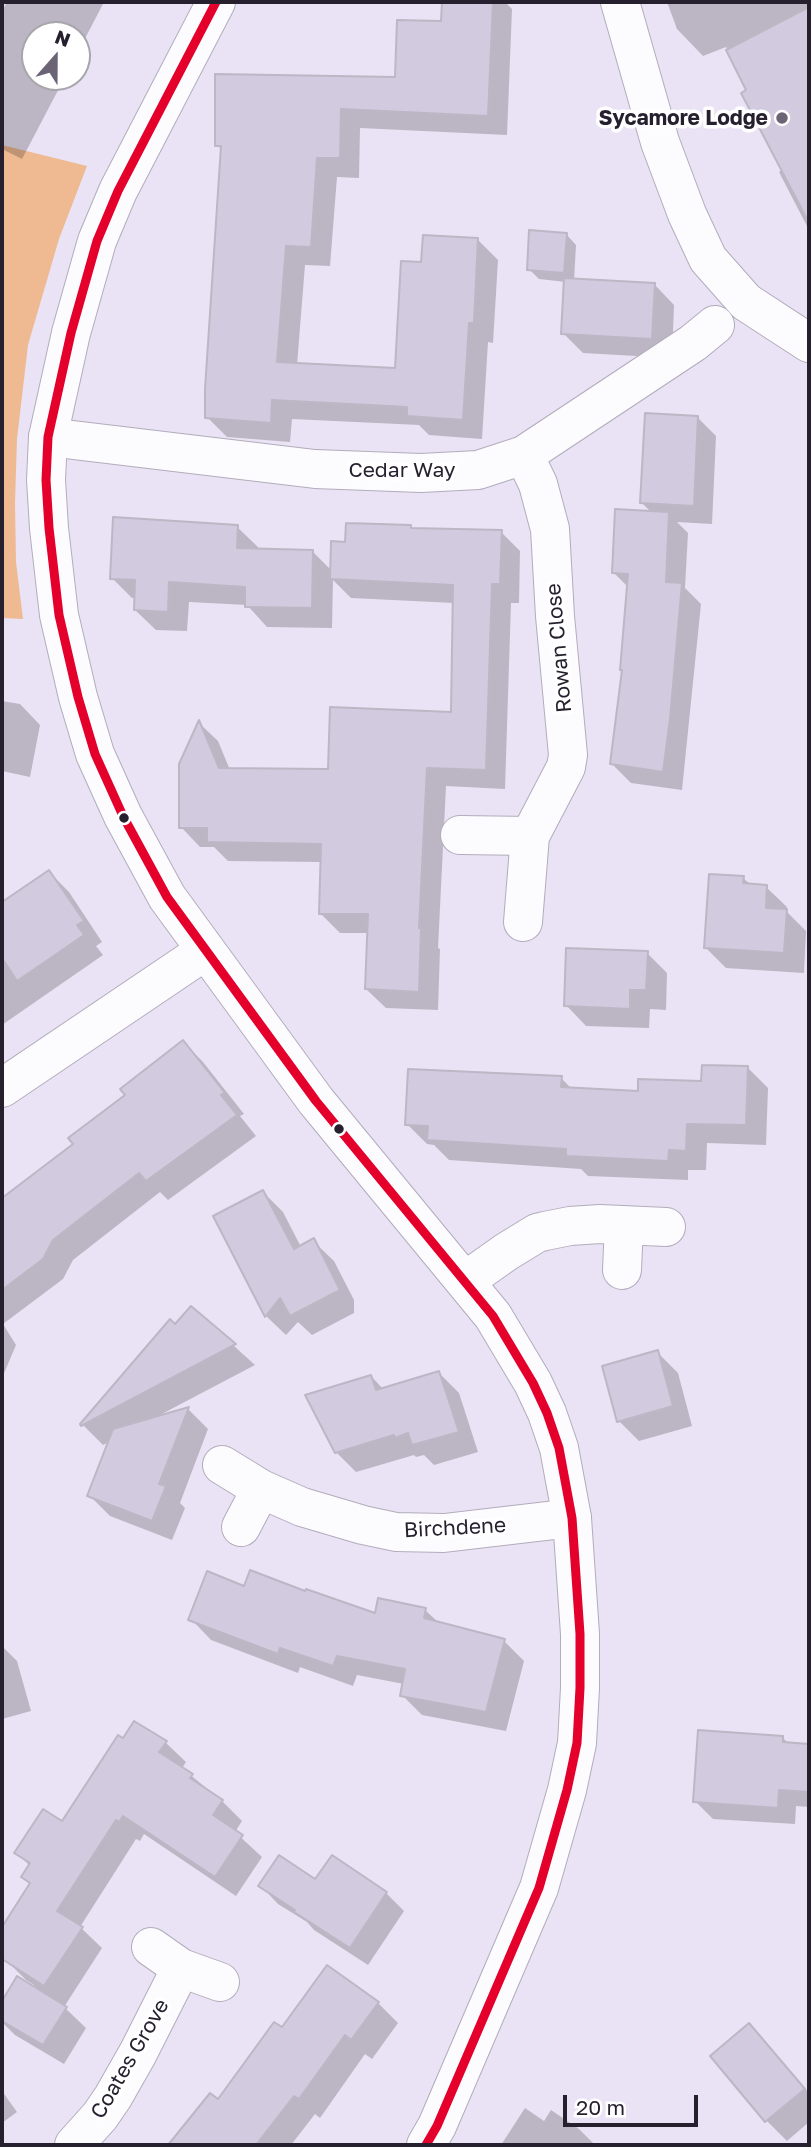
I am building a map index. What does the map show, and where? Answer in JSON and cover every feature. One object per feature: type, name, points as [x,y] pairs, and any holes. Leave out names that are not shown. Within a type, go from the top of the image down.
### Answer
[{"type":"street","points":[[620,2],[660,142],[687,214],[708,259],[746,302],[809,343]]},
{"type":"street","points":[[214,4],[118,191],[97,241],[71,333],[48,437],[47,492],[59,615],[78,697],[95,754],[123,816],[167,897],[316,1101],[493,1316],[533,1383],[559,1448],[572,1518],[580,1634],[577,1743],[568,1790],[539,1888],[437,2126],[426,2145]]},
{"type":"street","name":"Cedar Way","points":[[48,437],[315,469],[421,473],[478,470],[524,455],[693,343],[715,325]]},
{"type":"street","name":"Rowan Close","points":[[523,922],[530,836],[566,767],[568,755],[550,530],[538,484],[524,455]]},
{"type":"street","points":[[460,835],[530,836]]},
{"type":"street","points":[[2,1088],[205,951]]},
{"type":"street","points":[[466,1281],[537,1233],[570,1226],[600,1224],[666,1227]]},
{"type":"street","points":[[621,1270],[624,1225]]},
{"type":"street","name":"Birchdene","points":[[222,1465],[261,1489],[320,1513],[396,1532],[444,1533],[572,1518]]},
{"type":"street","points":[[241,1527],[261,1489]]},
{"type":"street","name":"Coates Grove","points":[[74,2145],[100,2116],[138,2053],[166,1957],[220,1982]]},
{"type":"shaded area","points":[[2,145],[87,166],[59,239],[28,345],[17,439],[15,503],[16,562],[23,619],[2,618]]},
{"type":"building","points":[[442,2],[493,2],[488,116],[341,109],[340,158],[317,158],[311,247],[286,246],[277,362],[395,368],[401,261],[421,262],[423,235],[478,238],[474,323],[469,323],[463,420],[407,416],[407,407],[272,400],[271,423],[205,418],[221,146],[215,146],[215,74],[395,77],[397,20],[441,21]]},
{"type":"building","name":"Sycamore Lodge","points":[[809,7],[809,223],[741,93],[746,90],[726,50]]},
{"type":"building","points":[[529,230],[567,233],[564,273],[527,270]]},
{"type":"building","points":[[564,278],[655,283],[652,339],[561,334]]},
{"type":"building","points":[[645,413],[698,416],[694,506],[640,503]]},
{"type":"building","points":[[615,509],[669,512],[666,582],[682,583],[663,772],[610,764],[622,670],[628,574],[612,573]]},
{"type":"building","points":[[113,517],[238,525],[237,548],[313,550],[312,608],[245,607],[245,587],[169,582],[168,612],[134,610],[135,580],[110,579]]},
{"type":"building","points":[[346,523],[502,530],[500,584],[492,584],[486,770],[427,768],[419,928],[419,992],[365,989],[368,914],[319,914],[321,844],[207,842],[207,828],[179,828],[179,764],[199,720],[219,768],[328,769],[330,707],[451,712],[453,585],[330,579],[331,541],[345,542]]},
{"type":"building","points":[[49,870],[84,921],[77,925],[84,935],[17,981],[2,958],[2,902]]},
{"type":"building","points":[[709,874],[744,876],[743,883],[767,885],[766,908],[787,909],[784,953],[704,948]]},
{"type":"building","points":[[566,948],[648,951],[646,990],[630,990],[630,1009],[564,1006]]},
{"type":"building","points":[[183,1040],[225,1093],[221,1095],[237,1115],[146,1181],[139,1173],[53,1240],[43,1259],[2,1290],[2,1198],[73,1144],[68,1138],[125,1095],[120,1089]]},
{"type":"building","points":[[702,1065],[748,1066],[746,1125],[687,1124],[686,1151],[669,1150],[668,1161],[566,1156],[566,1149],[427,1140],[428,1126],[405,1125],[408,1069],[562,1076],[561,1087],[638,1091],[638,1079],[701,1081]]},
{"type":"building","points":[[263,1190],[294,1249],[314,1238],[340,1290],[290,1316],[280,1298],[265,1317],[213,1216]]},
{"type":"building","points":[[191,1306],[236,1344],[81,1426],[170,1319],[175,1324]]},
{"type":"building","points":[[658,1350],[673,1406],[617,1422],[602,1366]]},
{"type":"building","points":[[439,1371],[459,1432],[412,1445],[408,1433],[335,1453],[305,1395],[371,1375],[376,1390]]},
{"type":"building","points":[[189,1407],[159,1484],[166,1486],[152,1521],[87,1496],[113,1429]]},
{"type":"building","points":[[250,1570],[375,1613],[378,1598],[426,1608],[424,1618],[505,1639],[486,1712],[400,1696],[405,1669],[337,1656],[333,1666],[280,1648],[278,1654],[188,1620],[207,1571],[244,1586]]},
{"type":"building","points":[[134,1721],[167,1741],[159,1752],[193,1774],[190,1778],[223,1800],[213,1815],[243,1835],[215,1877],[123,1816],[119,1822],[116,1820],[57,1911],[83,1927],[44,1986],[2,1959],[2,1927],[30,1883],[21,1877],[30,1863],[14,1853],[43,1809],[62,1821],[118,1735],[123,1738]]},
{"type":"building","points":[[698,1730],[783,1736],[783,1742],[809,1744],[809,1792],[779,1790],[778,1808],[693,1802]]},
{"type":"building","points":[[279,1855],[315,1879],[332,1855],[387,1892],[350,1948],[258,1886]]},
{"type":"building","points":[[327,1965],[379,2002],[351,2040],[345,2035],[299,2099],[294,2096],[256,2145],[168,2145],[210,2093],[218,2099],[274,2022],[282,2027]]},
{"type":"building","points":[[17,1976],[67,2007],[43,2045],[2,2021],[2,2001]]},
{"type":"building","points":[[749,2023],[805,2089],[765,2122],[710,2056]]},
{"type":"transit line","points":[[216,2],[118,191],[97,241],[71,333],[48,437],[46,480],[49,528],[59,615],[78,697],[95,754],[123,816],[167,897],[316,1101],[493,1316],[533,1383],[559,1448],[572,1518],[580,1634],[577,1743],[567,1790],[539,1888],[437,2126],[426,2145]]},
{"type":"place","name":"Sycamore Lodge","points":[[782,118]]}]
